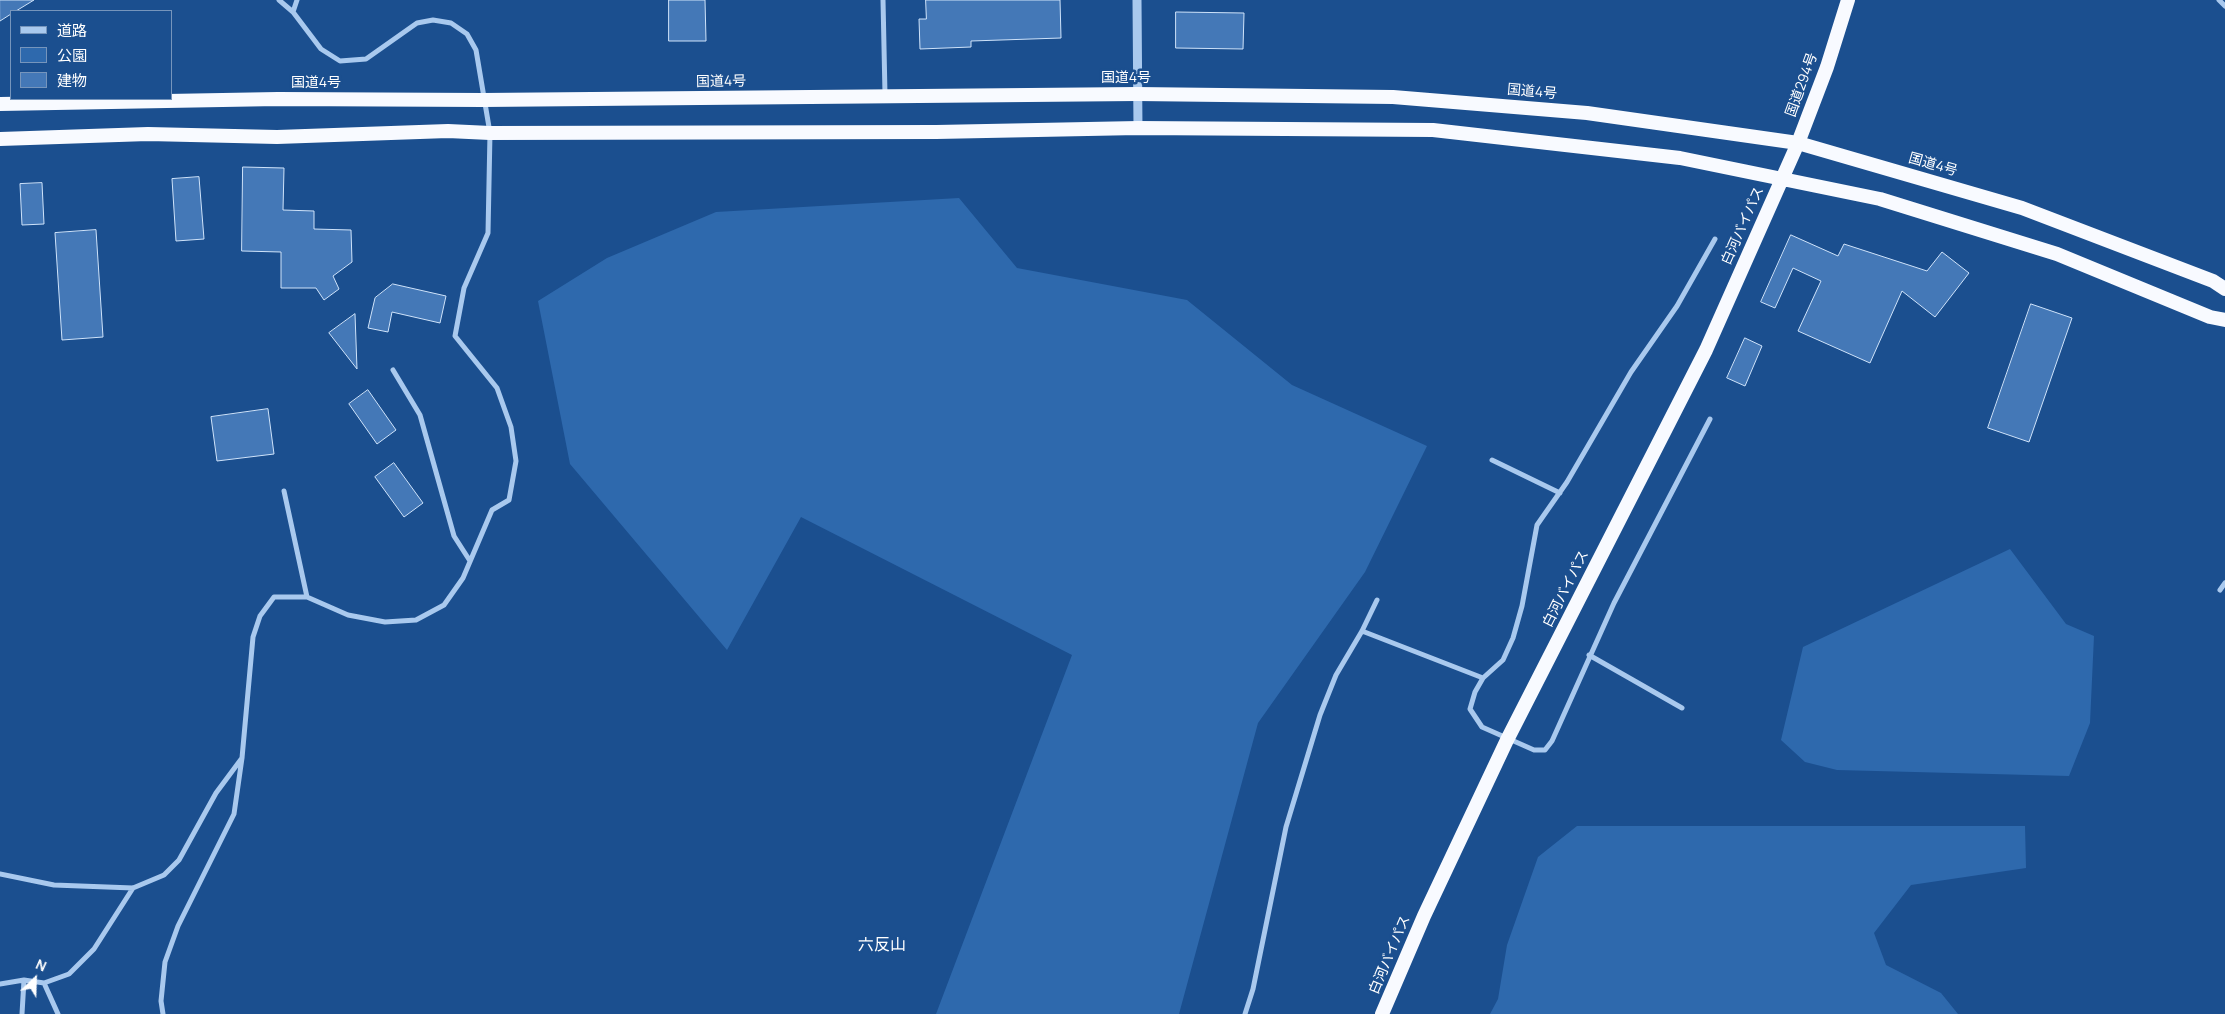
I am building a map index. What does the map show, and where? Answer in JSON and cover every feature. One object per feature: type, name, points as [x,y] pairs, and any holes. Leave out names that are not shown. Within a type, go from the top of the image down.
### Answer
[{"type":"highway","name":"国道294号","points":[[1781,180],[1798,143],[1827,67],[1848,0]]},
{"type":"highway","name":"国道4号","points":[[0,104],[278,99],[483,100],[1138,94],[1393,97],[1586,113],[1798,143],[2022,208],[2213,281],[2225,289]]},
{"type":"highway","points":[[0,139],[148,134],[277,136],[448,131],[490,133],[936,132],[1138,128],[1433,130],[1680,158],[1880,199],[2048,251],[2210,317],[2225,320]]},
{"type":"highway","name":"白河バイパス","points":[[1382,1014],[1424,916],[1507,740],[1706,350],[1781,180]]},
{"type":"street","points":[[163,1014],[161,1001],[165,962],[185,911],[234,814],[242,758],[253,637],[260,616],[274,596],[307,597],[348,616],[385,622],[416,620],[444,606],[463,578],[492,510],[509,500],[516,461],[512,427],[497,388],[455,336],[464,288],[488,233],[490,133],[476,50],[467,34],[452,23],[433,20],[417,23],[366,59],[340,61],[321,49],[293,12],[279,0]]},
{"type":"street","points":[[293,12],[297,0]]},
{"type":"street","points":[[883,0],[885,96]]},
{"type":"street","points":[[1137,0],[1138,128]]},
{"type":"street","points":[[2219,0],[2225,6]]},
{"type":"street","points":[[1710,419],[1614,603],[1552,741],[1545,750],[1534,750],[1507,740],[1482,727],[1470,709],[1475,692],[1483,678],[1503,660],[1513,638],[1522,606],[1537,525],[1560,493],[1631,372],[1677,306],[1715,239]]},
{"type":"street","points":[[393,370],[420,415],[454,536],[470,561]]},
{"type":"street","points":[[1492,460],[1560,493]]},
{"type":"street","points":[[284,491],[307,597]]},
{"type":"street","points":[[2220,590],[2225,583]]},
{"type":"street","points":[[1245,1014],[1253,989],[1286,827],[1329,691],[1377,600]]},
{"type":"street","points":[[1362,631],[1483,678]]},
{"type":"street","points":[[1589,655],[1682,708]]},
{"type":"street","points":[[0,874],[54,885],[133,888],[164,875],[179,860],[216,792],[242,758]]},
{"type":"street","points":[[0,984],[24,980],[44,983],[69,974],[94,949],[133,888]]},
{"type":"street","points":[[22,1014],[24,980]]},
{"type":"street","points":[[44,983],[58,1014]]},
{"type":"green space","points":[[959,198],[1017,268],[1187,300],[1292,385],[1427,446],[1365,572],[1258,723],[1179,1014],[936,1014],[1072,655],[801,517],[727,650],[570,464],[538,301],[607,258],[716,212]]},
{"type":"green space","points":[[2010,549],[2066,624],[2094,636],[2090,723],[2069,776],[1837,770],[1805,762],[1781,740],[1803,647]]},
{"type":"green space","points":[[1577,826],[2025,826],[2026,868],[1911,885],[1874,933],[1886,965],[1941,993],[1958,1014],[1490,1014],[1498,999],[1507,945],[1538,857]]},
{"type":"building","points":[[0,0],[34,0],[18,10],[10,10],[10,15],[0,21]]},
{"type":"building","points":[[669,0],[705,0],[706,41],[669,41]]},
{"type":"building","points":[[926,0],[1060,0],[1061,38],[971,41],[971,47],[920,49],[919,19],[926,19]]},
{"type":"building","points":[[1176,12],[1244,13],[1243,49],[1176,48]]},
{"type":"building","points":[[243,167],[284,168],[283,210],[314,211],[314,229],[351,230],[352,262],[333,276],[339,289],[324,300],[316,288],[281,288],[281,252],[242,251]]},
{"type":"building","points":[[199,177],[204,239],[176,241],[172,179]]},
{"type":"building","points":[[42,183],[44,224],[22,225],[20,184]]},
{"type":"building","points":[[96,230],[103,337],[62,340],[55,233]]},
{"type":"building","points":[[1791,235],[1838,256],[1844,244],[1927,271],[1942,252],[1969,273],[1935,317],[1902,291],[1870,363],[1798,331],[1821,281],[1793,268],[1775,308],[1761,302]]},
{"type":"building","points":[[393,284],[446,296],[440,323],[392,312],[388,332],[368,328],[375,298]]},
{"type":"building","points":[[2031,304],[2072,318],[2029,442],[1988,428]]},
{"type":"building","points":[[355,314],[357,369],[329,333]]},
{"type":"building","points":[[1745,338],[1762,346],[1745,386],[1727,378]]},
{"type":"building","points":[[368,390],[396,430],[377,444],[349,404]]},
{"type":"building","points":[[268,409],[274,454],[217,461],[211,417]]},
{"type":"building","points":[[394,463],[423,503],[404,517],[375,477]]},
{"type":"district","name":"六反山","points":[[882,946]]}]
